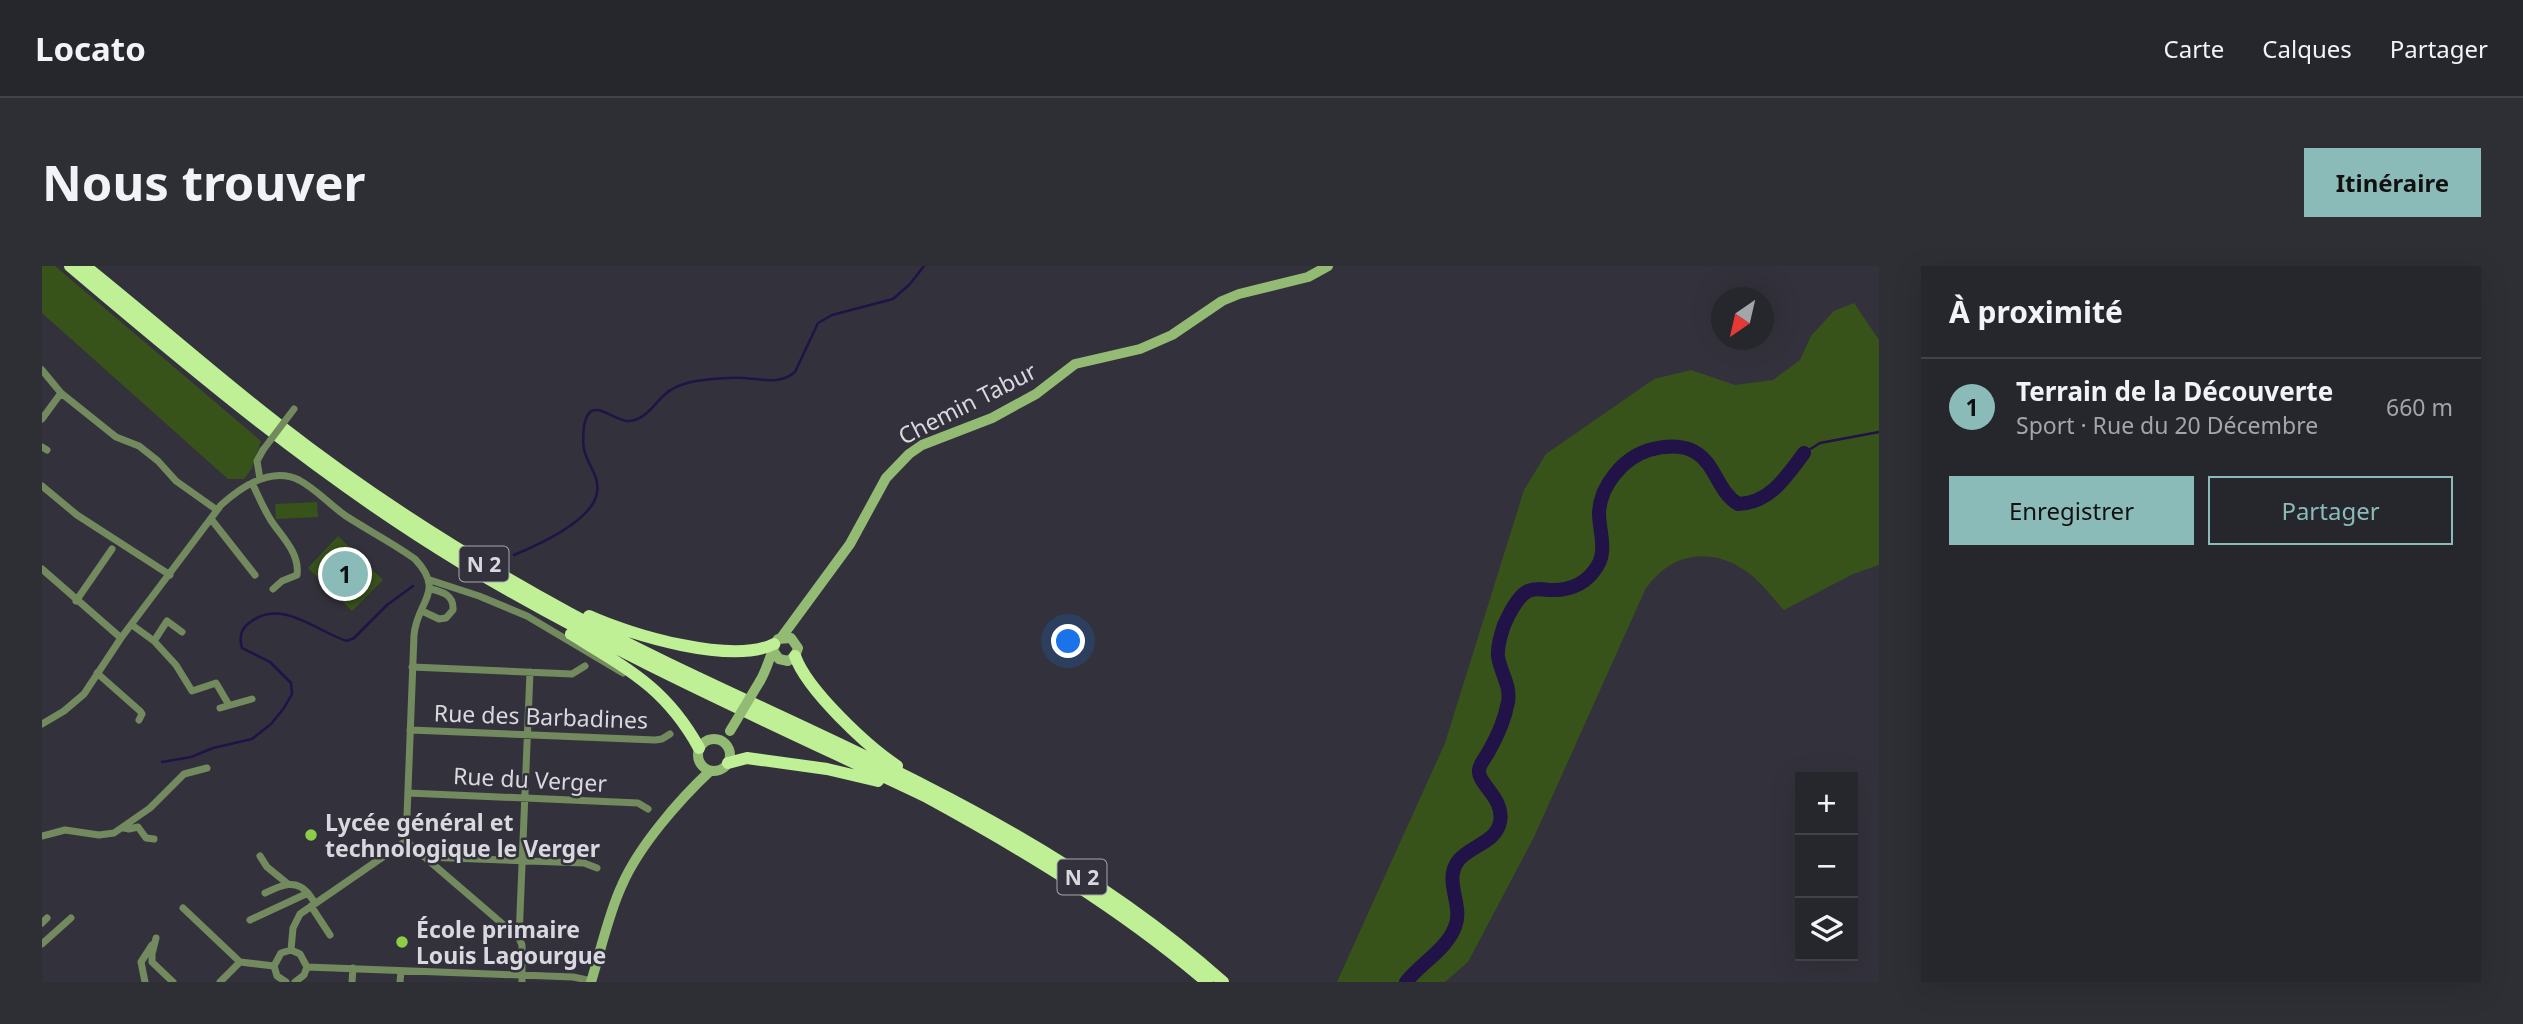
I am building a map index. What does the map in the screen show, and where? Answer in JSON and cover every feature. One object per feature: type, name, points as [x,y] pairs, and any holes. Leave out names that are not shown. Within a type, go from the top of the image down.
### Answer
[{"type":"highway","name":"N 2","points":[[69,266],[274,433],[389,516],[505,588],[592,636],[675,678],[927,792],[1066,879],[1156,941],[1208,982]]},
{"type":"highway","name":"N 2","points":[[85,266],[279,426],[344,473],[468,555],[575,617],[1012,834],[1074,872],[1164,934],[1223,982]]},
{"type":"highway","points":[[344,473],[365,483],[552,597],[598,620],[663,640],[728,651],[763,649],[776,645]]},
{"type":"highway","points":[[505,588],[542,616],[637,675],[670,704],[699,748]]},
{"type":"highway","points":[[792,654],[807,677],[861,738],[927,792]]},
{"type":"highway","points":[[728,763],[747,758],[827,769],[866,777],[903,792],[927,792]]},
{"type":"main road","name":"Chemin Tabur","points":[[723,742],[767,670],[776,645],[850,544],[879,488],[909,454],[922,445],[992,418],[1036,394],[1075,364],[1140,349],[1172,335],[1222,301],[1308,276],[1328,266]]},
{"type":"main road","name":"Chemin Tabur","points":[[792,654],[802,609]]},
{"type":"main road","points":[[791,638],[792,654],[776,657],[776,645],[791,638]]},
{"type":"main road","points":[[767,670],[792,654]]},
{"type":"main road","points":[[706,740],[723,742],[730,753],[728,763],[720,770],[706,769],[698,759],[699,748],[706,740]]},
{"type":"main road","points":[[592,981],[617,895],[627,873],[660,825],[706,769]]},
{"type":"street","points":[[42,370],[61,393],[116,437],[139,446],[158,461],[176,481],[217,510]]},
{"type":"street","points":[[42,419],[61,393]]},
{"type":"street","points":[[260,479],[257,461],[295,409]]},
{"type":"street","points":[[42,724],[75,703],[217,510],[233,494],[260,479],[280,476],[298,480],[345,515],[415,559],[430,580],[431,589],[415,626],[406,841]]},
{"type":"street","points":[[251,483],[272,522],[287,541],[298,569],[297,575],[282,580],[273,589]]},
{"type":"street","points":[[42,486],[77,515],[170,575]]},
{"type":"street","points":[[211,519],[255,575]]},
{"type":"street","points":[[76,601],[111,549]]},
{"type":"street","points":[[42,569],[121,638]]},
{"type":"street","points":[[430,580],[527,616],[670,704]]},
{"type":"street","points":[[422,611],[439,619],[446,618],[453,610],[453,601],[449,596],[431,589]]},
{"type":"street","points":[[154,641],[167,621],[182,632]]},
{"type":"street","points":[[132,625],[154,641],[176,665],[192,691],[216,683],[229,705]]},
{"type":"street","points":[[412,667],[572,674],[585,666]]},
{"type":"street","points":[[519,938],[530,672]]},
{"type":"street","points":[[97,673],[140,711],[142,714],[139,720]]},
{"type":"street","points":[[220,708],[252,699]]},
{"type":"street","name":"Rue des Barbadines","points":[[410,730],[655,740],[670,734]]},
{"type":"street","points":[[42,836],[65,830],[104,835],[123,828],[150,808],[184,774],[207,768]]},
{"type":"street","name":"Rue du Verger","points":[[408,793],[638,803],[648,809]]},
{"type":"street","points":[[123,828],[138,827],[146,838],[154,839]]},
{"type":"street","points":[[406,841],[519,938],[522,944],[522,979]]},
{"type":"street","points":[[291,950],[295,923],[300,914],[406,841]]},
{"type":"street","points":[[260,856],[267,867],[288,884]]},
{"type":"street","points":[[424,856],[584,863],[597,868]]},
{"type":"street","points":[[264,893],[288,884],[301,886],[308,893],[330,935]]},
{"type":"street","points":[[250,920],[308,893]]},
{"type":"street","points":[[183,908],[240,962],[274,966]]},
{"type":"street","points":[[42,944],[71,918]]},
{"type":"street","points":[[145,982],[141,962],[156,938],[152,962],[173,982]]},
{"type":"street","points":[[286,982],[277,976],[274,966],[278,957],[286,951],[300,954],[307,967]]},
{"type":"street","points":[[220,982],[240,962]]},
{"type":"street","points":[[307,967],[478,978],[573,978],[592,981]]},
{"type":"street","points":[[300,981],[307,967]]},
{"type":"street","points":[[352,982],[353,968]]},
{"type":"street","points":[[400,982],[401,971]]},
{"type":"green space","points":[[42,266],[55,266],[261,441],[252,468],[244,479],[228,479],[42,313]]},
{"type":"green space","points":[[1854,303],[1879,340],[1879,565],[1853,574],[1784,610],[1748,572],[1717,558],[1701,556],[1686,559],[1657,575],[1645,590],[1534,837],[1468,962],[1445,982],[1337,982],[1445,743],[1524,490],[1546,454],[1654,379],[1691,370],[1735,385],[1773,380],[1800,360],[1811,336],[1834,311]]},
{"type":"green space","points":[[317,502],[318,517],[276,519],[275,504]]},
{"type":"green space","points":[[338,536],[383,580],[352,611],[308,568]]},
{"type":"waterway","points":[[514,555],[563,531],[593,503],[598,488],[583,443],[584,424],[590,412],[599,410],[630,421],[644,415],[670,390],[687,383],[732,378],[783,379],[795,372],[818,323],[832,315],[893,299],[910,284],[924,266]]},
{"type":"waterway","points":[[1804,453],[1820,443],[1879,432]]},
{"type":"waterway","points":[[1406,982],[1446,943],[1455,927],[1457,910],[1452,877],[1458,861],[1488,840],[1500,822],[1499,806],[1482,781],[1479,770],[1498,734],[1507,708],[1509,696],[1499,662],[1498,648],[1504,625],[1517,601],[1531,590],[1571,588],[1594,572],[1602,553],[1600,503],[1615,474],[1639,454],[1672,446],[1695,452],[1708,463],[1725,492],[1738,504],[1749,503],[1768,494],[1784,479],[1804,453]]},
{"type":"waterway","points":[[162,762],[191,757],[213,748],[252,739],[271,724],[284,708],[292,694],[291,683],[270,662],[242,648],[241,634],[249,623],[261,616],[286,615],[347,641],[354,638],[387,605],[413,586]]},
{"type":"place","name":"Terrain de la Découverte","points":[[345,574]]},
{"type":"place","name":"Lycée général et technologique le Verger","points":[[311,835]]},
{"type":"place","name":"École primaire Louis Lagourgue","points":[[402,942]]}]
